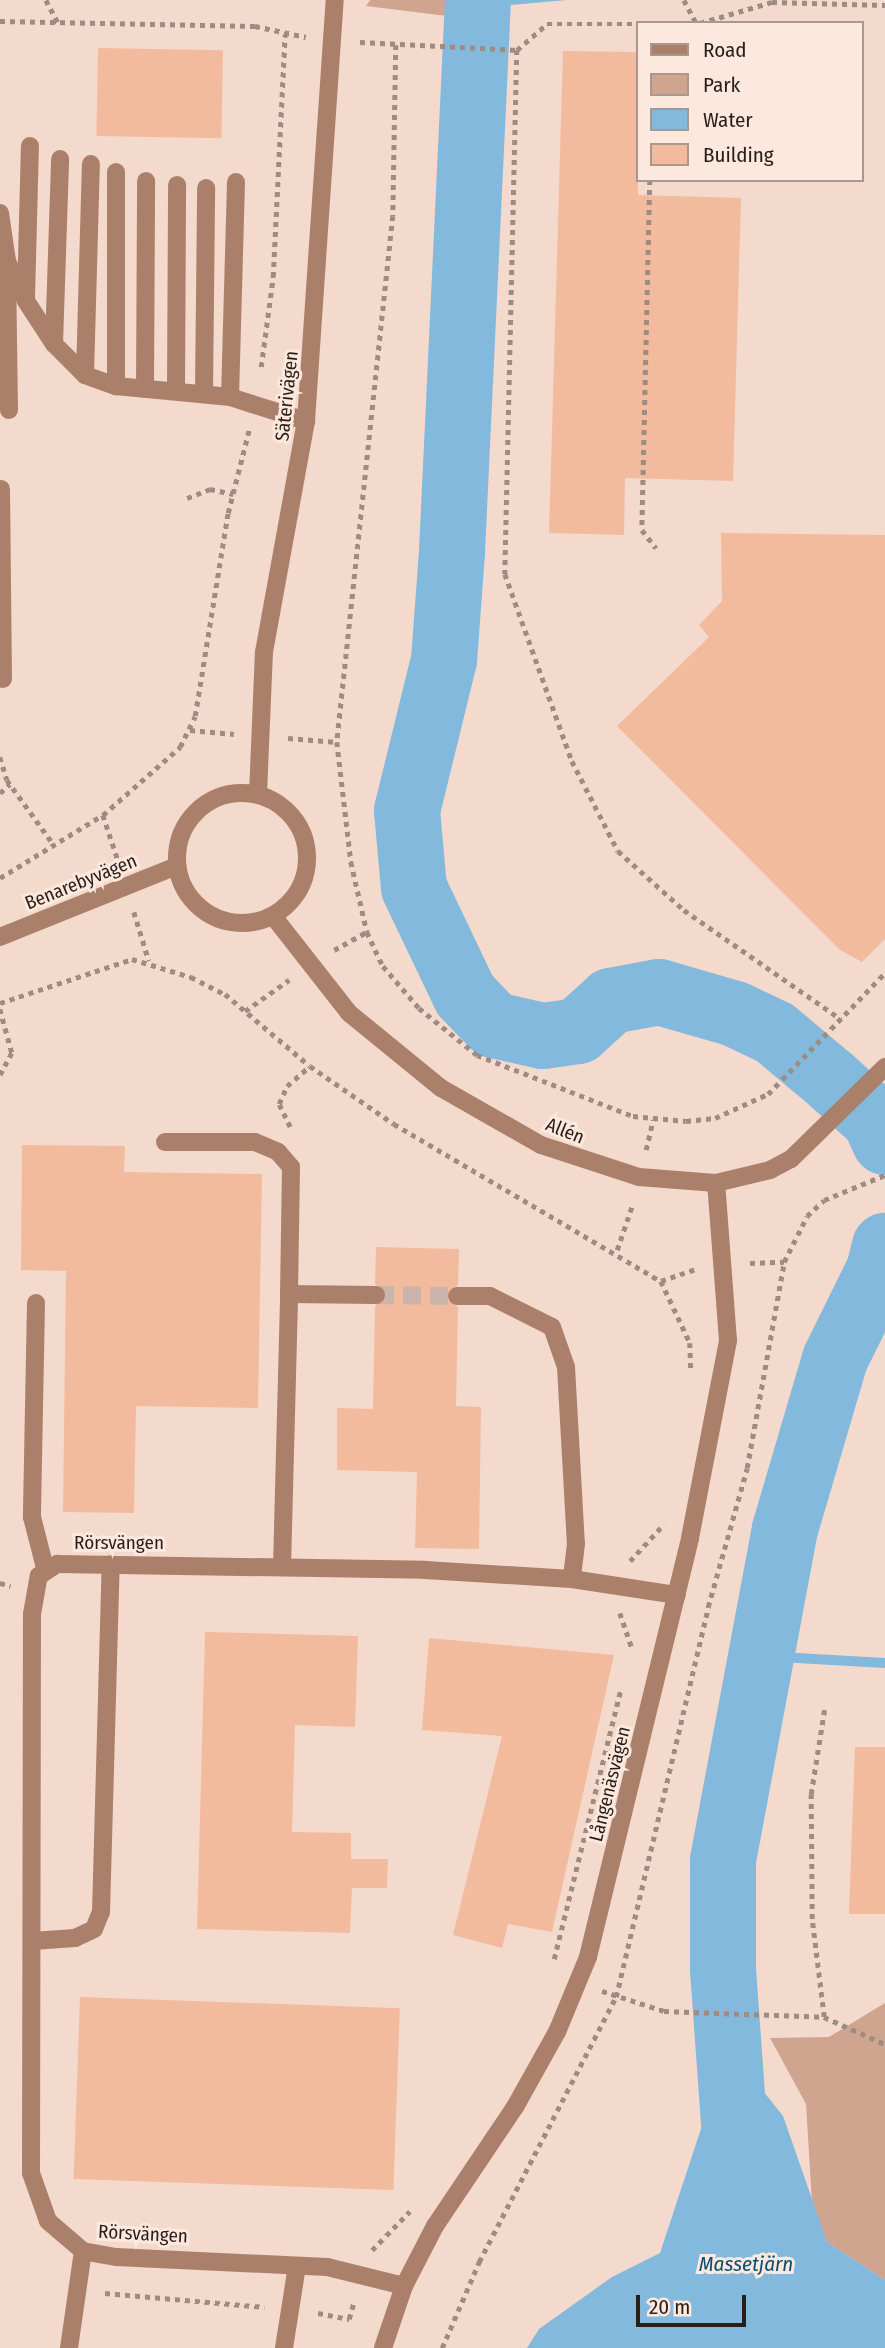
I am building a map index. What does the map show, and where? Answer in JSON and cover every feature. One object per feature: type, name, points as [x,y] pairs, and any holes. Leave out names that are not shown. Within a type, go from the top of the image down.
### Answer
[{"type":"street","name":"Säterivägen","points":[[258,793],[264,652],[306,421],[321,256],[330,39],[335,0]]},
{"type":"street","points":[[26,300],[30,146]]},
{"type":"street","points":[[54,344],[60,159]]},
{"type":"street","points":[[85,375],[91,164]]},
{"type":"street","points":[[116,172],[116,386]]},
{"type":"street","points":[[145,388],[146,181]]},
{"type":"street","points":[[230,397],[236,182]]},
{"type":"street","points":[[176,391],[177,185]]},
{"type":"street","points":[[204,393],[206,188]]},
{"type":"street","points":[[0,213],[7,261],[9,410]]},
{"type":"street","points":[[7,261],[26,300],[54,344],[85,375],[116,386],[230,397],[306,421]]},
{"type":"street","points":[[1,489],[3,679]]},
{"type":"street","points":[[258,793],[282,805],[299,824],[308,849],[306,876],[293,899],[273,916],[253,923],[212,916],[195,904],[177,866],[178,844],[202,806],[219,796],[258,793]]},
{"type":"street","name":"Benarebyvägen","points":[[0,937],[177,866]]},
{"type":"street","name":"Allén","points":[[273,916],[349,1013],[441,1088],[541,1146],[639,1177],[716,1183],[770,1170],[822,1130],[885,1067]]},
{"type":"street","points":[[165,1142],[255,1142],[278,1152],[291,1167],[282,1567]]},
{"type":"street","name":"Långenäsvägen","points":[[383,2348],[404,2286],[435,2225],[515,2108],[579,1982],[677,1595],[728,1341],[716,1183]]},
{"type":"street","points":[[289,1294],[376,1295]]},
{"type":"street","points":[[457,1296],[489,1296],[552,1327],[566,1367],[576,1544],[572,1579]]},
{"type":"street","points":[[36,1303],[32,1517],[46,1568]]},
{"type":"street","points":[[32,1941],[75,1938],[94,1929],[101,1912],[111,1564]]},
{"type":"street","name":"Rörsvängen","points":[[404,2286],[363,2272],[83,2251],[48,2221],[32,2173],[32,1614],[38,1576],[46,1568],[111,1564],[282,1567],[572,1579],[677,1595]]},
{"type":"street","points":[[69,2348],[83,2251]]},
{"type":"street","points":[[284,2348],[297,2266]]},
{"type":"path","points":[[46,0],[60,24]]},
{"type":"path","points":[[684,0],[697,21]]},
{"type":"path","points":[[705,21],[771,1],[885,5]]},
{"type":"path","points":[[0,21],[255,26],[285,34],[330,39],[396,45],[517,50],[547,24],[636,24]]},
{"type":"path","points":[[0,878],[54,845],[138,787],[180,747],[190,730],[233,494],[254,404],[273,277],[285,34]]},
{"type":"path","points":[[396,45],[393,216],[369,480],[337,741],[351,862],[367,932],[383,966],[458,1042],[593,1103],[653,1120],[715,1118],[747,1107],[782,1082],[885,973]]},
{"type":"path","points":[[517,50],[505,574],[572,761],[618,851],[684,910],[841,1019]]},
{"type":"path","points":[[650,182],[642,530],[656,548]]},
{"type":"path","points":[[187,498],[210,489],[233,494]]},
{"type":"path","points":[[0,757],[10,784],[54,845]]},
{"type":"path","points":[[0,793],[10,784]]},
{"type":"path","points":[[0,1003],[109,963],[149,961],[225,994],[310,1066],[394,1124],[661,1280],[691,1343],[690,1379]]},
{"type":"path","points":[[0,1009],[12,1053],[0,1076]]},
{"type":"path","points":[[278,1152],[292,1132],[279,1104],[287,1086],[310,1066]]},
{"type":"path","points":[[442,2348],[479,2262],[616,1997],[747,1468],[784,1262],[807,1216],[857,1182],[885,1175]]},
{"type":"path","points":[[661,1280],[675,1272],[724,1265],[784,1262]]},
{"type":"path","points":[[629,1658],[633,1644],[620,1615],[627,1564],[649,1545],[667,1508]]},
{"type":"path","points":[[623,1684],[551,1971],[616,1997],[664,2011],[824,2017],[885,2045]]},
{"type":"path","points":[[824,2017],[811,1919],[811,1794],[825,1706]]},
{"type":"path","points":[[77,2289],[290,2309],[349,2319],[372,2250],[419,2199]]},
{"type":"green space","points":[[370,0],[447,0],[447,16],[366,6]]},
{"type":"green space","points":[[885,2003],[885,2280],[827,2242],[812,2203],[806,2104],[770,2038],[829,2037]]},
{"type":"water","points":[[478,0],[567,0],[478,8]]},
{"type":"water","name":"Massetjärn","points":[[728,2047],[783,2116],[827,2242],[885,2280],[885,2348],[527,2348],[539,2329],[612,2277],[660,2253]]},
{"type":"building","points":[[98,48],[223,50],[221,138],[96,136]]},
{"type":"building","points":[[563,51],[636,52],[638,195],[741,198],[733,481],[625,478],[624,535],[549,533]]},
{"type":"building","points":[[721,533],[885,535],[885,939],[862,962],[840,950],[617,726],[709,637],[699,625],[722,601]]},
{"type":"building","points":[[22,1145],[125,1146],[124,1172],[262,1174],[258,1408],[136,1406],[134,1513],[63,1512],[66,1271],[21,1270]]},
{"type":"building","points":[[376,1247],[459,1249],[458,1285],[446,1297],[458,1307],[456,1406],[481,1407],[479,1549],[415,1548],[417,1472],[337,1470],[337,1408],[373,1409],[375,1306],[387,1296],[375,1284]]},
{"type":"building","points":[[205,1632],[358,1636],[355,1727],[295,1725],[292,1832],[351,1833],[351,1859],[388,1859],[387,1888],[352,1888],[350,1933],[197,1929]]},
{"type":"building","points":[[429,1638],[614,1655],[552,1932],[508,1924],[502,1948],[453,1935],[502,1736],[422,1730]]},
{"type":"building","points":[[855,1747],[885,1747],[885,1914],[849,1914]]},
{"type":"building","points":[[80,1997],[400,2008],[393,2190],[74,2179]]},
{"type":"waterway","points":[[478,0],[452,552],[444,660],[407,811],[414,888],[465,995],[494,1025],[543,1036],[578,1031],[611,1001],[659,992],[735,1014],[775,1033],[831,1080],[875,1120],[885,1142]]},
{"type":"waterway","points":[[735,2137],[723,1968],[723,1860],[785,1529],[835,1359],[879,1270],[885,1246]]},
{"type":"waterway","points":[[760,1656],[885,1663]]},
{"type":"tunnel","points":[[376,1295],[457,1296]]}]
